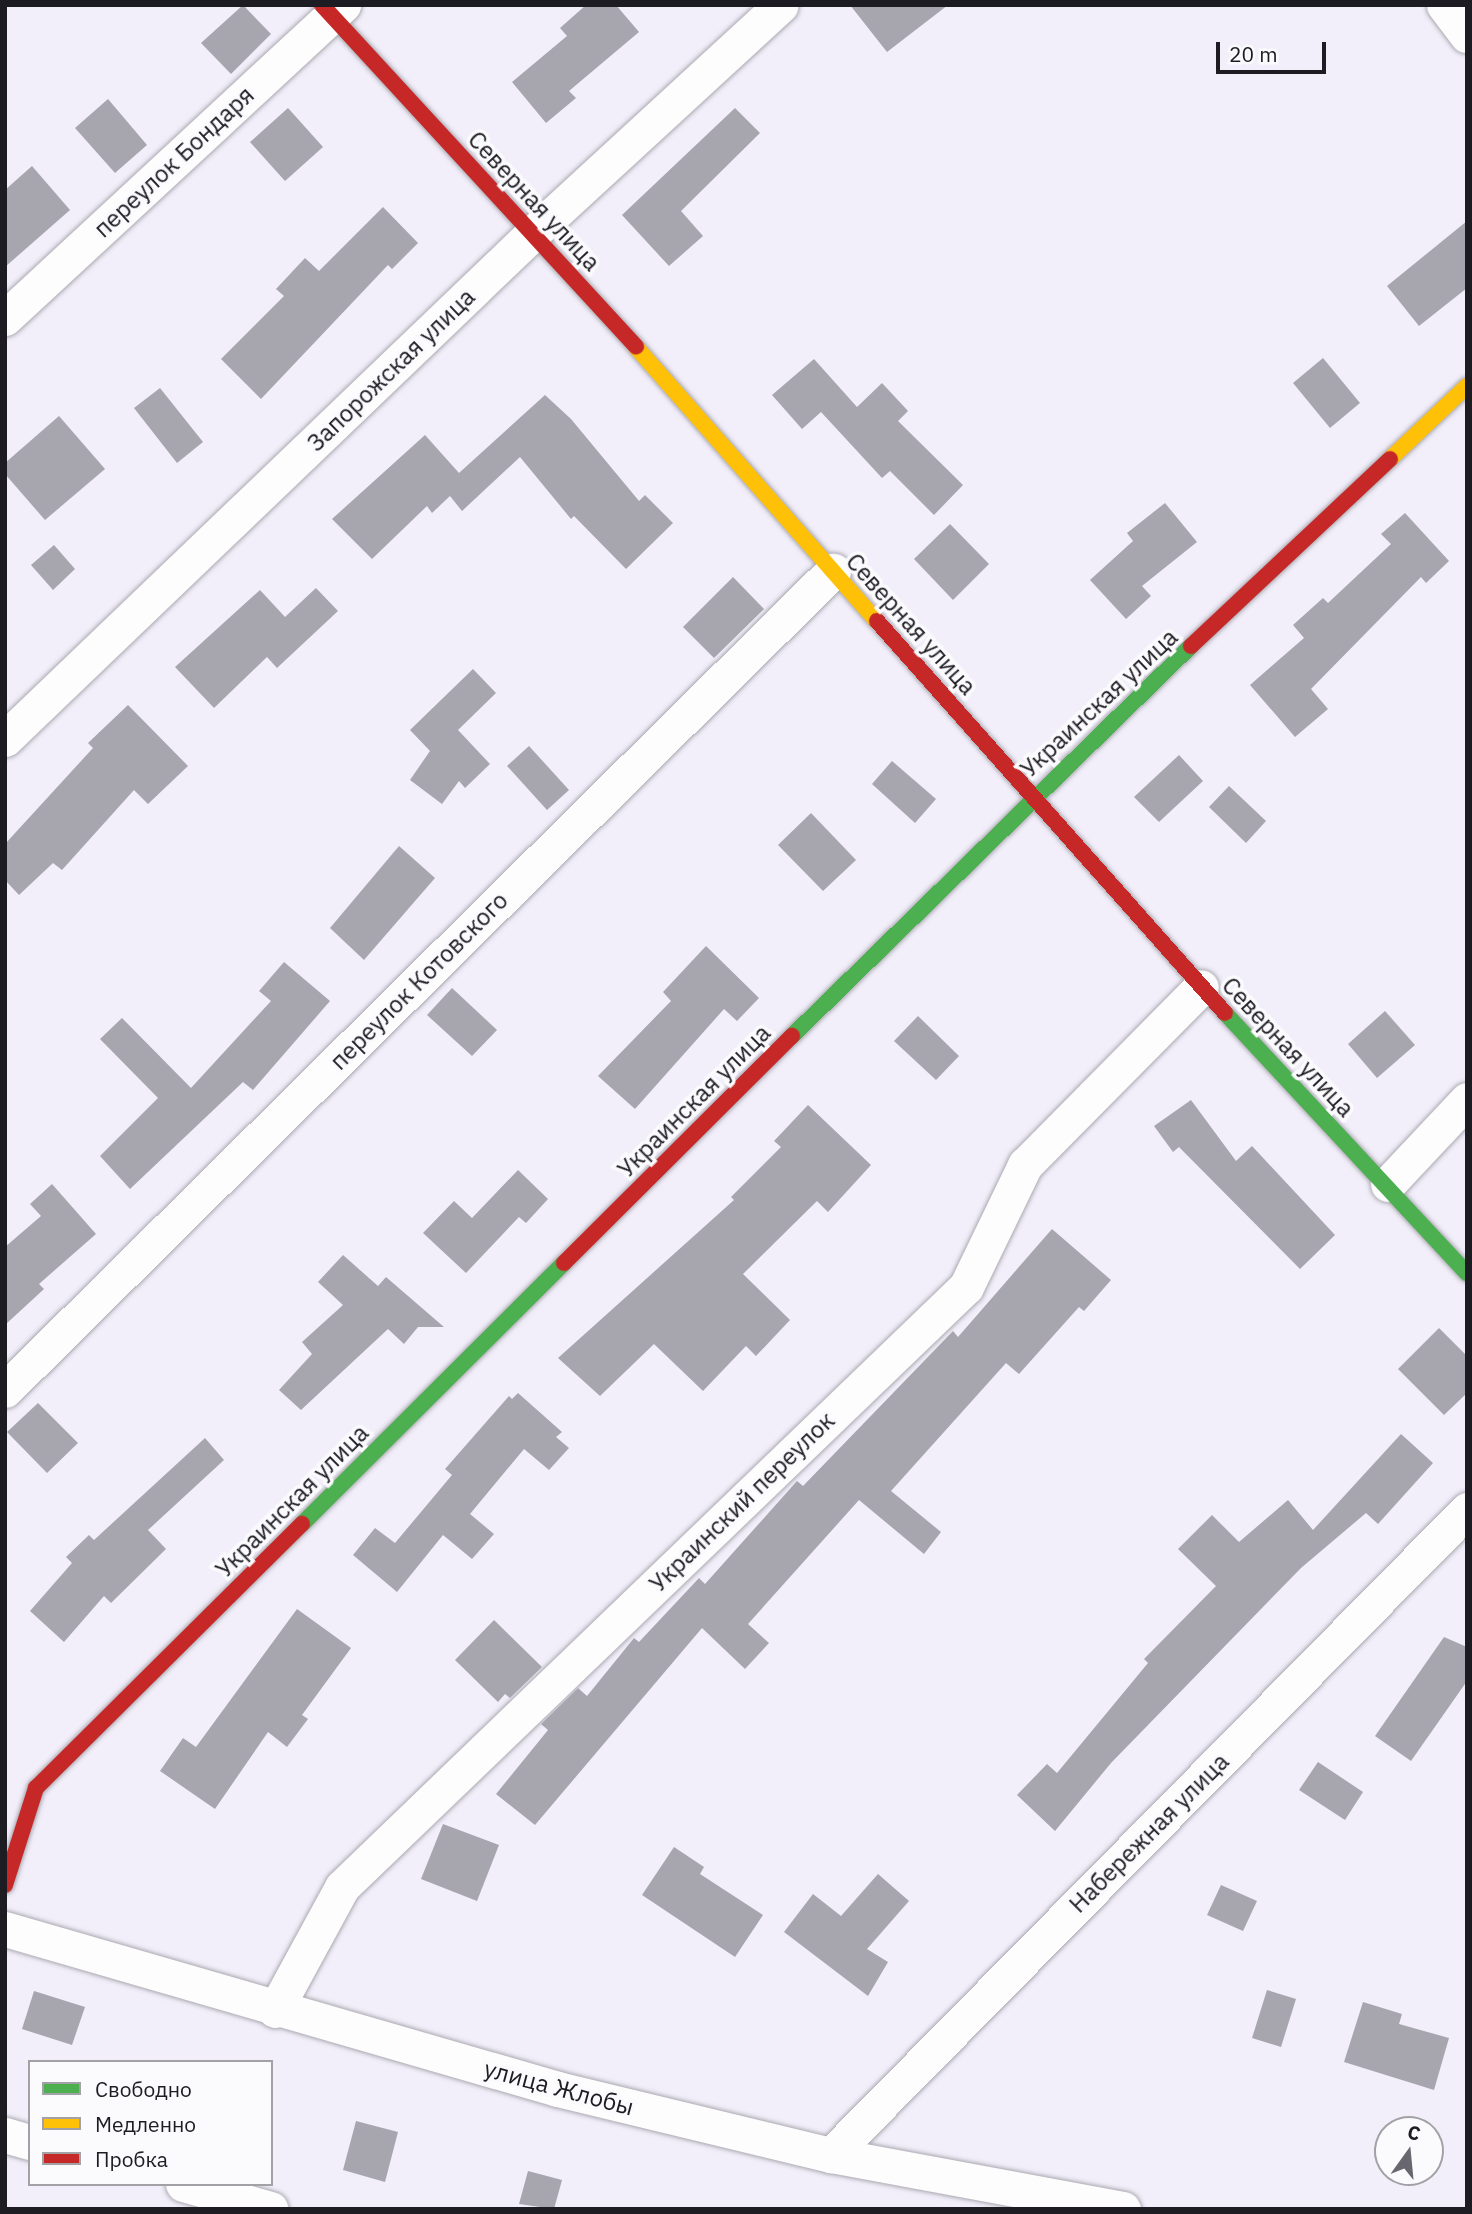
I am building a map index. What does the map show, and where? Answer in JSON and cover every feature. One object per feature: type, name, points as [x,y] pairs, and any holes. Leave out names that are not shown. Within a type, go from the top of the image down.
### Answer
[{"type":"street","name":"Запорожская улица","points":[[5,739],[534,232],[781,5]]},
{"type":"street","points":[[1444,5],[1467,35]]},
{"type":"street","name":"Северная улица","points":[[332,9],[534,232],[1201,987],[1388,1184],[1467,1273]]},
{"type":"street","name":"переулок Бондаря","points":[[5,318],[332,9]]},
{"type":"street","name":"Украинская улица","points":[[5,1885],[36,1788],[1034,796],[1467,386]]},
{"type":"street","name":"переулок Котовского","points":[[5,1390],[833,571]]},
{"type":"street","name":"Украинский переулок","points":[[275,2010],[342,1887],[966,1287],[1025,1165],[1201,987]]},
{"type":"street","points":[[1388,1184],[1467,1100]]},
{"type":"street","name":"Набережная улица","points":[[831,2155],[1467,1510]]},
{"type":"street","name":"улица Жлобы","points":[[5,1929],[275,2010],[558,2089],[831,2155],[1123,2209]]},
{"type":"street","points":[[5,2135],[28,2141]]},
{"type":"street","points":[[190,2186],[271,2209]]},
{"type":"building","points":[[243,5],[271,34],[231,74],[201,43]]},
{"type":"building","points":[[586,5],[616,5],[639,32],[569,91],[576,98],[546,123],[512,82],[567,36],[560,28]]},
{"type":"building","points":[[850,5],[948,5],[887,52]]},
{"type":"building","points":[[108,99],[147,145],[115,173],[75,128]]},
{"type":"building","points":[[288,108],[323,147],[285,181],[250,142]]},
{"type":"building","points":[[735,108],[760,133],[681,211],[703,236],[669,266],[622,215]]},
{"type":"building","points":[[32,166],[70,210],[5,267],[5,190]]},
{"type":"building","points":[[383,207],[418,243],[392,269],[388,265],[261,399],[221,359],[284,296],[276,289],[305,258],[319,271]]},
{"type":"building","points":[[1467,221],[1467,288],[1419,326],[1387,286]]},
{"type":"building","points":[[1323,358],[1360,403],[1330,428],[1293,383]]},
{"type":"building","points":[[814,359],[857,407],[882,383],[908,411],[898,421],[963,485],[934,515],[890,471],[882,478],[821,412],[802,429],[772,395]]},
{"type":"building","points":[[160,388],[203,442],[177,463],[134,408]]},
{"type":"building","points":[[545,395],[571,419],[639,501],[645,495],[673,523],[626,569],[574,516],[571,519],[520,457],[462,511],[450,496],[432,513],[427,506],[372,559],[332,519],[425,435],[459,473]]},
{"type":"building","points":[[59,416],[105,469],[45,520],[5,474],[5,463]]},
{"type":"building","points":[[1165,503],[1197,542],[1142,586],[1151,596],[1126,619],[1090,580],[1133,541],[1127,533]]},
{"type":"building","points":[[1405,513],[1449,561],[1426,583],[1421,577],[1311,689],[1328,709],[1295,737],[1250,685],[1304,638],[1293,625],[1323,598],[1328,603],[1391,544],[1381,534]]},
{"type":"building","points":[[950,524],[989,564],[953,600],[914,559]]},
{"type":"building","points":[[54,545],[75,569],[53,590],[31,565]]},
{"type":"building","points":[[733,577],[764,609],[714,658],[683,627]]},
{"type":"building","points":[[316,588],[338,611],[277,668],[267,657],[214,708],[175,667],[260,590],[285,617]]},
{"type":"building","points":[[473,669],[496,693],[458,730],[490,764],[465,788],[459,781],[442,804],[410,780],[430,751],[410,730]]},
{"type":"building","points":[[128,705],[188,766],[148,804],[134,790],[62,870],[53,863],[19,895],[5,880],[5,844],[93,748],[88,743]]},
{"type":"building","points":[[529,746],[569,790],[547,810],[507,766]]},
{"type":"building","points":[[1179,755],[1203,781],[1159,822],[1134,797]]},
{"type":"building","points":[[892,761],[936,799],[915,823],[872,784]]},
{"type":"building","points":[[1229,786],[1266,821],[1246,843],[1209,807]]},
{"type":"building","points":[[811,813],[856,860],[823,891],[778,845]]},
{"type":"building","points":[[399,846],[435,878],[364,960],[330,928]]},
{"type":"building","points":[[706,946],[759,998],[737,1021],[724,1009],[635,1109],[598,1076],[671,1001],[663,992]]},
{"type":"building","points":[[284,962],[330,1001],[253,1090],[243,1082],[130,1189],[100,1156],[158,1098],[100,1039],[122,1018],[191,1088],[271,1001],[259,991]]},
{"type":"building","points":[[452,988],[497,1030],[472,1056],[427,1015]]},
{"type":"building","points":[[1385,1011],[1415,1045],[1377,1078],[1348,1044]]},
{"type":"building","points":[[918,1016],[959,1056],[936,1080],[894,1041]]},
{"type":"building","points":[[1191,1100],[1236,1161],[1252,1146],[1335,1235],[1300,1269],[1179,1147],[1173,1152],[1154,1126]]},
{"type":"building","points":[[808,1105],[871,1165],[828,1212],[817,1201],[743,1274],[790,1320],[756,1356],[746,1346],[703,1391],[654,1344],[600,1396],[558,1358],[734,1200],[731,1197],[781,1147],[774,1141]]},
{"type":"building","points":[[518,1170],[548,1199],[526,1223],[519,1217],[466,1273],[423,1233],[454,1201],[472,1218]]},
{"type":"building","points":[[52,1184],[96,1234],[39,1284],[44,1289],[5,1325],[5,1247],[41,1216],[30,1204]]},
{"type":"building","points":[[1052,1229],[1111,1280],[1084,1311],[1079,1307],[1019,1374],[1006,1363],[891,1491],[941,1532],[924,1554],[859,1500],[748,1624],[769,1643],[745,1669],[702,1628],[535,1825],[496,1794],[548,1730],[541,1724],[578,1688],[587,1696],[634,1638],[639,1642],[699,1578],[705,1584],[797,1481],[803,1486],[953,1331],[958,1337]]},
{"type":"building","points":[[343,1255],[378,1286],[386,1277],[444,1327],[418,1327],[404,1344],[388,1329],[301,1410],[279,1390],[312,1354],[302,1342],[343,1305],[318,1282]]},
{"type":"building","points":[[1439,1328],[1467,1356],[1467,1393],[1444,1415],[1398,1369]]},
{"type":"building","points":[[518,1393],[562,1432],[556,1437],[569,1448],[549,1470],[524,1449],[470,1514],[494,1534],[472,1559],[443,1535],[397,1592],[353,1555],[375,1528],[395,1543],[452,1475],[445,1469],[509,1396],[512,1399]]},
{"type":"building","points":[[38,1403],[78,1443],[47,1473],[7,1432]]},
{"type":"building","points":[[1401,1434],[1433,1463],[1378,1524],[1366,1513],[1301,1568],[1111,1763],[1055,1831],[1017,1795],[1047,1764],[1057,1773],[1148,1663],[1144,1659],[1216,1586],[1178,1549],[1212,1515],[1239,1542],[1288,1500],[1313,1530]]},
{"type":"building","points":[[205,1438],[224,1460],[148,1530],[166,1549],[111,1603],[104,1596],[64,1642],[30,1611],[72,1563],[66,1557],[89,1535],[94,1540]]},
{"type":"building","points":[[297,1609],[351,1648],[302,1715],[308,1719],[287,1747],[268,1732],[215,1809],[160,1771],[183,1738],[196,1747]]},
{"type":"building","points":[[494,1620],[542,1667],[510,1698],[505,1694],[498,1702],[455,1660]]},
{"type":"building","points":[[1444,1637],[1467,1647],[1467,1681],[1411,1761],[1375,1736]]},
{"type":"building","points":[[1318,1762],[1363,1792],[1345,1820],[1299,1790]]},
{"type":"building","points":[[443,1824],[499,1845],[477,1901],[421,1879]]},
{"type":"building","points":[[674,1847],[704,1867],[700,1874],[763,1915],[735,1957],[642,1895]]},
{"type":"building","points":[[878,1874],[909,1901],[867,1949],[888,1962],[868,1996],[784,1932],[813,1894],[841,1916]]},
{"type":"building","points":[[1221,1885],[1257,1901],[1243,1931],[1207,1915]]},
{"type":"building","points":[[1267,1990],[1296,1999],[1281,2047],[1252,2038]]},
{"type":"building","points":[[34,1991],[85,2007],[72,2045],[22,2029]]},
{"type":"building","points":[[1363,2002],[1402,2014],[1399,2024],[1449,2038],[1434,2090],[1344,2062]]},
{"type":"building","points":[[356,2121],[398,2132],[385,2182],[343,2170]]},
{"type":"building","points":[[528,2171],[562,2180],[554,2209],[519,2204]]},
{"type":"traffic: fast","points":[[792,1036],[1191,646]]},
{"type":"traffic: fast","points":[[1225,1013],[1467,1273]]},
{"type":"traffic: fast","points":[[302,1524],[564,1263]]},
{"type":"traffic: slow","points":[[636,347],[877,621]]},
{"type":"traffic: slow","points":[[1390,459],[1467,386]]},
{"type":"traffic: jam","points":[[322,5],[636,347]]},
{"type":"traffic: jam","points":[[1191,646],[1390,459]]},
{"type":"traffic: jam","points":[[877,621],[1225,1013]]},
{"type":"traffic: jam","points":[[564,1263],[792,1036]]},
{"type":"traffic: jam","points":[[5,1885],[36,1788],[302,1524]]}]
